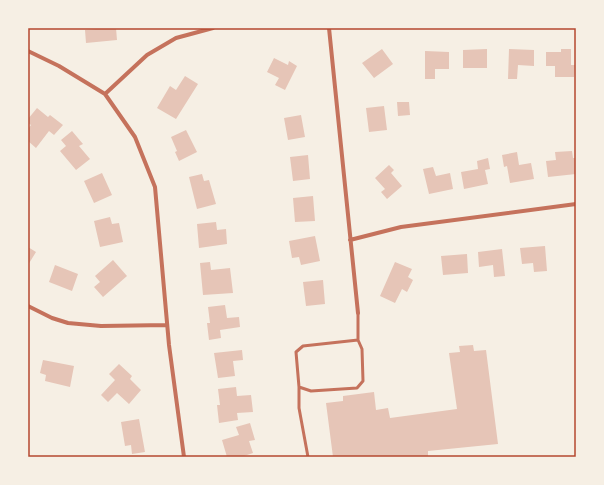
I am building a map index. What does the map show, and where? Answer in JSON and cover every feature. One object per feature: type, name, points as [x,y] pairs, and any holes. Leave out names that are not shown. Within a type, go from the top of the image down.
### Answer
[{"type":"street","points":[[105,94],[147,55],[176,38],[213,28]]},
{"type":"street","points":[[329,28],[358,313]]},
{"type":"street","points":[[28,51],[59,66],[105,94],[135,138],[155,187],[169,345],[184,457]]},
{"type":"street","points":[[350,240],[400,227],[576,204]]},
{"type":"street","points":[[28,306],[52,318],[68,323],[100,326],[168,325]]},
{"type":"lane","points":[[299,387],[311,391],[357,388],[363,381],[362,349],[358,340],[358,313]]},
{"type":"lane","points":[[308,457],[299,408],[296,352],[303,346],[358,340]]},
{"type":"building","points":[[95,28],[116,28],[117,40],[86,43],[85,30],[96,29]]},
{"type":"building","points":[[382,49],[393,64],[374,78],[362,63]]},
{"type":"building","points":[[487,49],[487,68],[463,68],[463,50]]},
{"type":"building","points":[[509,49],[534,50],[534,66],[518,65],[517,79],[508,79]]},
{"type":"building","points":[[561,49],[571,49],[571,65],[575,65],[574,77],[555,77],[555,66],[546,66],[546,52],[561,52]]},
{"type":"building","points":[[425,51],[449,52],[449,69],[435,69],[435,79],[425,79]]},
{"type":"building","points":[[274,58],[288,65],[289,61],[297,66],[285,90],[275,85],[279,78],[267,72]]},
{"type":"building","points":[[185,76],[198,84],[176,119],[157,108],[170,86],[176,90]]},
{"type":"building","points":[[397,102],[409,102],[410,115],[398,116]]},
{"type":"building","points":[[384,106],[387,130],[369,132],[366,108]]},
{"type":"building","points":[[37,108],[48,117],[50,115],[63,125],[54,135],[49,131],[36,148],[28,141],[28,129],[31,125],[28,123],[28,119]]},
{"type":"building","points":[[301,115],[305,137],[288,140],[284,118]]},
{"type":"building","points":[[186,130],[197,152],[179,161],[175,152],[177,151],[171,137]]},
{"type":"building","points":[[72,131],[83,144],[79,146],[90,159],[76,170],[60,151],[66,146],[61,140]]},
{"type":"building","points":[[572,151],[573,158],[576,158],[576,174],[548,177],[546,161],[556,160],[555,152]]},
{"type":"building","points":[[517,152],[519,165],[531,163],[534,179],[510,183],[507,166],[504,167],[502,155]]},
{"type":"building","points":[[308,155],[310,179],[293,181],[290,157]]},
{"type":"building","points":[[488,158],[490,169],[485,170],[488,184],[464,189],[461,172],[478,169],[477,161]]},
{"type":"building","points":[[389,165],[394,170],[391,173],[402,186],[387,199],[381,192],[385,189],[375,178]]},
{"type":"building","points":[[433,167],[436,176],[450,173],[453,189],[429,194],[423,169]]},
{"type":"building","points":[[102,173],[112,195],[94,203],[84,181]]},
{"type":"building","points":[[202,174],[204,181],[209,180],[216,204],[197,209],[189,177]]},
{"type":"building","points":[[313,196],[315,221],[295,222],[293,198]]},
{"type":"building","points":[[110,217],[112,224],[119,223],[123,242],[100,247],[94,221]]},
{"type":"building","points":[[216,222],[217,230],[226,229],[227,244],[199,248],[197,224]]},
{"type":"building","points":[[315,236],[320,261],[301,265],[299,257],[292,258],[289,241]]},
{"type":"building","points":[[545,246],[547,271],[534,272],[533,263],[522,264],[520,248]]},
{"type":"building","points":[[28,247],[36,252],[28,265]]},
{"type":"building","points":[[502,249],[505,276],[494,277],[493,265],[479,267],[478,252]]},
{"type":"building","points":[[467,254],[468,273],[443,275],[441,256]]},
{"type":"building","points":[[113,260],[127,276],[103,297],[94,287],[100,282],[95,276]]},
{"type":"building","points":[[210,262],[211,270],[230,268],[233,293],[203,295],[200,263]]},
{"type":"building","points":[[395,262],[412,269],[408,277],[413,280],[407,292],[402,289],[395,303],[380,296]]},
{"type":"building","points":[[55,265],[78,274],[72,291],[49,282]]},
{"type":"building","points":[[323,280],[325,304],[306,306],[303,282]]},
{"type":"building","points":[[225,305],[227,318],[239,317],[240,327],[220,330],[221,338],[209,340],[207,323],[210,323],[208,307]]},
{"type":"building","points":[[473,345],[474,351],[486,350],[498,444],[428,451],[428,457],[333,457],[326,403],[343,401],[343,396],[374,392],[376,410],[388,408],[390,418],[457,409],[449,353],[460,352],[459,346]]},
{"type":"building","points":[[242,350],[243,360],[233,361],[235,376],[218,378],[214,353]]},
{"type":"building","points":[[43,360],[74,366],[70,387],[45,381],[46,375],[40,373]]},
{"type":"building","points":[[119,364],[132,376],[130,379],[141,390],[129,404],[117,393],[108,402],[101,395],[115,380],[109,374]]},
{"type":"building","points":[[236,387],[237,396],[251,395],[253,412],[237,413],[238,420],[219,423],[217,405],[220,405],[218,389]]},
{"type":"building","points":[[139,419],[145,452],[132,454],[131,445],[125,446],[121,422]]},
{"type":"building","points":[[250,423],[255,440],[249,441],[253,453],[244,457],[227,457],[222,440],[239,435],[236,427]]}]
